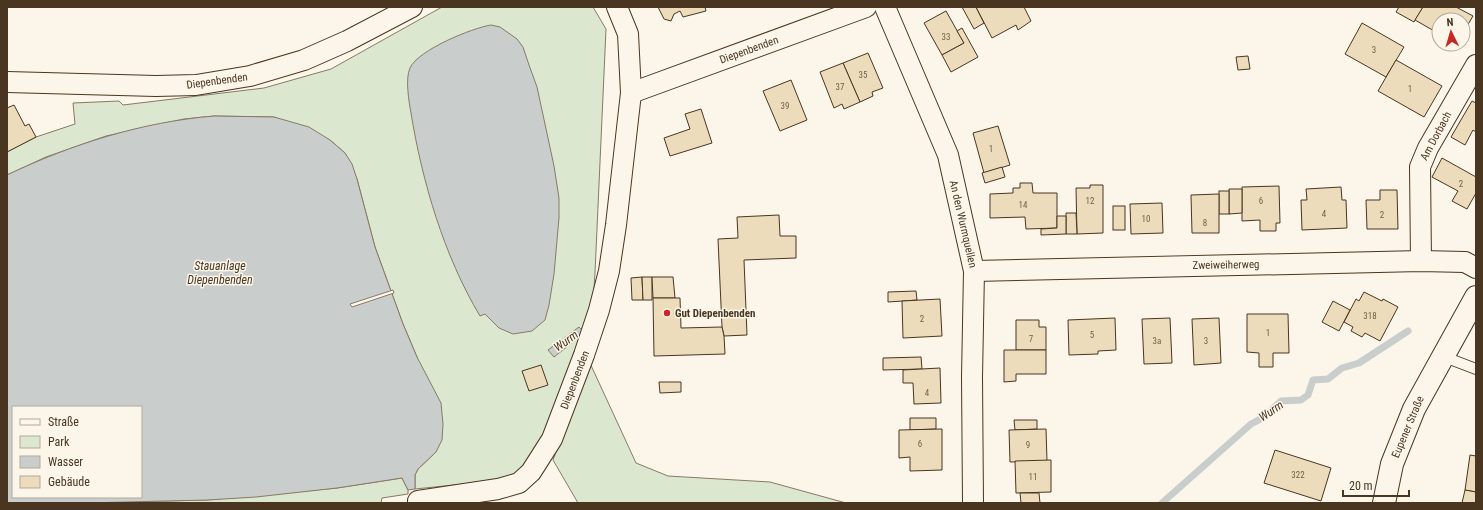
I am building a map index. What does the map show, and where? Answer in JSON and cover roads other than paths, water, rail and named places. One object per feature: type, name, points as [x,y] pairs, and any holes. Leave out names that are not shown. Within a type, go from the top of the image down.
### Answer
[{"type":"main road","name":"Eupener Straße","points":[[1384,503],[1392,464],[1414,409],[1476,297]]},
{"type":"street","name":"Diepenbenden","points":[[7,82],[196,86],[250,76],[304,60],[347,42],[412,7]]},
{"type":"street","name":"Diepenbenden","points":[[419,502],[519,483],[531,472],[552,439],[584,355],[610,271],[631,93],[628,34],[617,7]]},
{"type":"street","name":"Diepenbenden","points":[[631,93],[866,7]]},
{"type":"street","name":"An den Wurmquellen","points":[[885,7],[948,155],[974,271],[972,377],[973,503]]},
{"type":"street","name":"Am Dorbach","points":[[1421,261],[1420,167],[1428,148],[1476,65]]},
{"type":"street","name":"Zweiweiherweg","points":[[974,271],[1421,261],[1465,262],[1476,268]]},
{"type":"lane","points":[[1442,356],[1476,369]]},
{"type":"water","points":[[491,25],[500,27],[517,39],[523,47],[537,87],[554,166],[559,198],[559,218],[554,274],[545,320],[532,331],[513,334],[499,328],[485,314],[480,316],[456,269],[436,218],[421,165],[408,90],[410,68],[423,54],[459,35]]},
{"type":"water","name":"Stauanlage Diepenbenden","points":[[214,116],[274,117],[309,127],[330,140],[345,153],[352,164],[375,247],[403,324],[417,357],[441,403],[443,424],[442,440],[436,452],[418,469],[415,475],[415,489],[408,490],[402,478],[337,488],[256,497],[207,500],[85,503],[7,503],[7,175],[82,144],[160,123]]},
{"type":"water","points":[[579,327],[583,331],[582,335],[554,357],[548,350]]},
{"type":"waterway","name":"Wurm","points":[[1162,503],[1251,424],[1264,417],[1281,401],[1301,400],[1308,395],[1313,380],[1328,379],[1342,368],[1359,363],[1408,331]]},
{"type":"place","name":"Gut Diepenbenden","points":[[667,313]]}]
